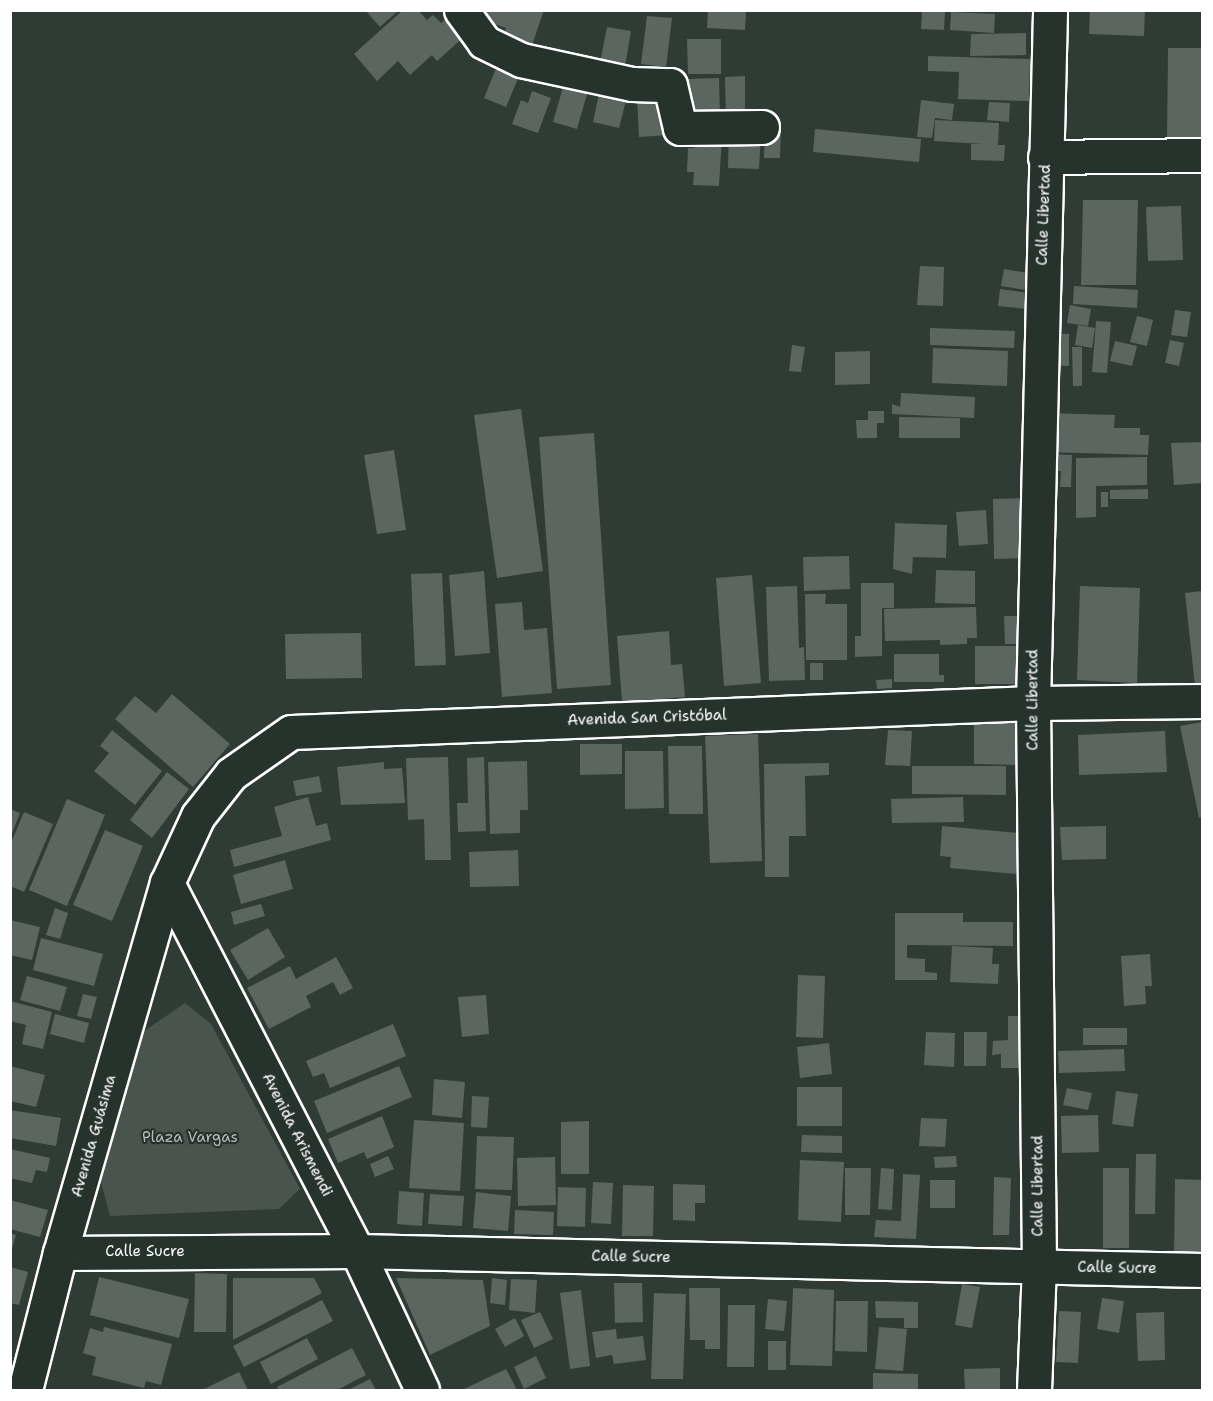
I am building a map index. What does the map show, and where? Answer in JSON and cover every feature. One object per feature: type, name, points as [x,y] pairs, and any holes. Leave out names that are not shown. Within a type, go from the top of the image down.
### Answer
[{"type":"street","points":[[461,10],[484,42],[521,60],[632,84],[670,85],[680,128],[762,127]]},
{"type":"street","name":"Calle Libertad","points":[[1034,1390],[1039,1266],[1033,703],[1050,10]]},
{"type":"street","points":[[1046,158],[1203,155]]},
{"type":"street","name":"Avenida San Cristóbal","points":[[167,882],[198,816],[231,774],[291,732],[1033,703],[1203,700]]},
{"type":"street","name":"Avenida Arismendi","points":[[167,882],[357,1251],[422,1390]]},
{"type":"street","name":"Avenida Guásima","points":[[26,1390],[60,1253],[167,882]]},
{"type":"street","name":"Calle Sucre","points":[[60,1253],[357,1251],[1203,1269]]},
{"type":"green space","name":"Plaza Vargas","points":[[185,1003],[211,1024],[300,1189],[279,1209],[110,1216],[101,1182],[143,1032]]},
{"type":"building","points":[[365,10],[399,10],[380,27]]},
{"type":"building","points":[[403,10],[418,10],[427,20],[433,15],[441,23],[449,16],[466,35],[437,61],[432,55],[410,75],[398,61],[377,81],[354,54]]},
{"type":"building","points":[[481,10],[544,10],[530,51],[502,40],[506,28],[478,18]]},
{"type":"building","points":[[708,10],[746,10],[745,30],[707,28]]},
{"type":"building","points":[[922,10],[945,12],[944,30],[921,29]]},
{"type":"building","points":[[1090,10],[1145,10],[1144,36],[1089,34]]},
{"type":"building","points":[[951,12],[995,14],[994,33],[950,30]]},
{"type":"building","points":[[647,16],[672,18],[666,67],[641,64]]},
{"type":"building","points":[[607,27],[631,31],[623,78],[598,73]]},
{"type":"building","points":[[1026,33],[1026,55],[970,56],[971,34]]},
{"type":"building","points":[[687,39],[721,39],[721,74],[688,74]]},
{"type":"building","points":[[1168,48],[1202,48],[1202,140],[1167,140]]},
{"type":"building","points":[[928,56],[1030,59],[1029,101],[958,99],[959,72],[928,71]]},
{"type":"building","points":[[500,59],[522,69],[506,107],[484,98]]},
{"type":"building","points":[[745,76],[745,123],[726,123],[725,77]]},
{"type":"building","points":[[566,77],[590,84],[577,129],[553,122]]},
{"type":"building","points":[[719,78],[720,116],[687,116],[687,79]]},
{"type":"building","points":[[532,91],[551,98],[538,133],[512,124],[521,100],[528,103]]},
{"type":"building","points":[[599,94],[626,100],[619,128],[593,122]]},
{"type":"building","points":[[667,98],[669,135],[639,137],[637,100]]},
{"type":"building","points":[[921,100],[954,104],[952,120],[935,118],[932,138],[917,137]]},
{"type":"building","points":[[989,102],[1010,103],[1009,122],[987,120]]},
{"type":"building","points":[[935,120],[999,123],[998,145],[1005,145],[1004,161],[971,160],[971,144],[983,144],[934,141]]},
{"type":"building","points":[[765,124],[781,125],[780,158],[764,158]]},
{"type":"building","points":[[815,129],[921,139],[919,162],[813,152]]},
{"type":"building","points":[[729,131],[761,132],[759,169],[728,168]]},
{"type":"building","points":[[695,136],[722,137],[719,186],[693,185],[694,172],[687,172],[688,148],[694,148]]},
{"type":"building","points":[[1083,200],[1138,200],[1136,285],[1081,285]]},
{"type":"building","points":[[1181,206],[1183,260],[1148,261],[1146,207]]},
{"type":"building","points":[[920,266],[944,267],[943,306],[917,305]]},
{"type":"building","points":[[1004,269],[1034,274],[1031,291],[1001,286]]},
{"type":"building","points":[[1074,286],[1138,290],[1137,308],[1073,304]]},
{"type":"building","points":[[1000,289],[1029,293],[1027,309],[998,306]]},
{"type":"building","points":[[1070,305],[1091,309],[1088,326],[1067,323]]},
{"type":"building","points":[[1175,310],[1191,312],[1187,337],[1171,335]]},
{"type":"building","points":[[1137,316],[1153,320],[1147,346],[1130,342]]},
{"type":"building","points":[[1096,321],[1111,322],[1107,373],[1092,372]]},
{"type":"building","points":[[1078,325],[1095,328],[1092,348],[1075,345]]},
{"type":"building","points":[[930,328],[1015,331],[1014,348],[930,345]]},
{"type":"building","points":[[1049,334],[1069,334],[1069,366],[1058,366],[1058,355],[1049,355]]},
{"type":"building","points":[[1170,340],[1184,343],[1179,366],[1165,363]]},
{"type":"building","points":[[1115,341],[1137,346],[1132,366],[1110,361]]},
{"type":"building","points":[[792,345],[805,347],[801,372],[789,371]]},
{"type":"building","points":[[1072,347],[1082,347],[1082,386],[1073,386]]},
{"type":"building","points":[[933,348],[1008,351],[1007,386],[932,383]]},
{"type":"building","points":[[870,351],[870,384],[835,385],[835,352]]},
{"type":"building","points":[[901,393],[975,397],[974,418],[892,414],[892,404],[900,407]]},
{"type":"building","points":[[521,409],[543,571],[497,578],[474,415]]},
{"type":"building","points":[[868,411],[884,411],[884,423],[877,423],[877,438],[857,438],[856,420],[868,420]]},
{"type":"building","points":[[1047,413],[1115,415],[1114,428],[1140,428],[1140,435],[1149,435],[1148,455],[1046,452]]},
{"type":"building","points":[[899,417],[960,418],[960,438],[899,438]]},
{"type":"building","points":[[594,433],[611,685],[557,689],[539,437]]},
{"type":"building","points":[[1202,442],[1202,483],[1174,485],[1171,443]]},
{"type":"building","points":[[394,450],[406,530],[377,534],[364,455]]},
{"type":"building","points":[[1043,454],[1072,455],[1071,487],[1060,487],[1061,471],[1043,470]]},
{"type":"building","points":[[1147,457],[1147,485],[1096,486],[1096,517],[1076,518],[1076,458]]},
{"type":"building","points":[[1148,489],[1148,499],[1110,499],[1110,490]]},
{"type":"building","points":[[1101,492],[1108,492],[1108,507],[1101,507]]},
{"type":"building","points":[[1023,498],[1025,558],[994,559],[993,499]]},
{"type":"building","points":[[986,510],[988,544],[959,546],[956,512]]},
{"type":"building","points":[[895,523],[947,525],[946,558],[913,557],[912,574],[893,569]]},
{"type":"building","points":[[849,556],[850,589],[804,591],[803,557]]},
{"type":"building","points":[[936,570],[975,571],[975,604],[935,603]]},
{"type":"building","points":[[484,571],[490,653],[455,656],[449,575]]},
{"type":"building","points":[[442,573],[446,665],[415,666],[411,574]]},
{"type":"building","points":[[752,575],[761,683],[724,686],[716,578]]},
{"type":"building","points":[[861,583],[894,583],[894,608],[882,608],[882,656],[855,657],[855,636],[861,636]]},
{"type":"building","points":[[797,586],[799,648],[804,647],[805,680],[769,681],[766,587]]},
{"type":"building","points":[[1080,586],[1140,588],[1137,683],[1077,680]]},
{"type":"building","points":[[1202,591],[1202,694],[1196,695],[1185,593]]},
{"type":"building","points":[[805,594],[826,594],[825,604],[847,604],[847,660],[806,660]]},
{"type":"building","points":[[522,602],[524,630],[547,628],[552,693],[502,697],[495,604]]},
{"type":"building","points":[[976,607],[977,638],[967,638],[967,644],[940,645],[940,640],[885,641],[884,609]]},
{"type":"building","points":[[1004,616],[1017,616],[1017,644],[1005,644]]},
{"type":"building","points":[[669,631],[671,665],[682,664],[685,697],[622,702],[617,636]]},
{"type":"building","points":[[361,633],[362,678],[286,679],[285,634]]},
{"type":"building","points":[[975,646],[1016,646],[1016,684],[975,684]]},
{"type":"building","points":[[894,654],[939,654],[939,675],[944,675],[944,682],[894,682]]},
{"type":"building","points":[[810,663],[823,663],[823,680],[810,680]]},
{"type":"building","points":[[892,679],[892,688],[877,689],[876,680]]},
{"type":"building","points":[[172,694],[230,744],[193,787],[115,719],[135,696],[156,713]]},
{"type":"building","points":[[974,722],[1018,722],[1018,765],[974,764]]},
{"type":"building","points":[[1202,722],[1202,817],[1199,818],[1180,726]]},
{"type":"building","points":[[112,730],[162,771],[135,805],[94,771],[109,753],[100,746]]},
{"type":"building","points":[[888,730],[912,731],[910,766],[885,765]]},
{"type":"building","points":[[1165,731],[1167,772],[1079,775],[1078,735]]},
{"type":"building","points":[[758,734],[762,861],[710,863],[705,736]]},
{"type":"building","points":[[580,744],[622,744],[622,774],[580,775]]},
{"type":"building","points":[[668,746],[702,746],[703,814],[669,814]]},
{"type":"building","points":[[625,751],[663,751],[664,808],[625,809]]},
{"type":"building","points":[[448,757],[451,860],[425,860],[424,819],[408,820],[406,758]]},
{"type":"building","points":[[484,757],[486,831],[458,832],[457,803],[468,803],[467,758]]},
{"type":"building","points":[[527,761],[528,810],[520,810],[520,833],[490,834],[488,762]]},
{"type":"building","points":[[384,762],[384,769],[402,768],[405,803],[341,805],[337,767]]},
{"type":"building","points":[[829,763],[829,775],[805,776],[806,836],[789,836],[789,877],[765,877],[764,764]]},
{"type":"building","points":[[912,766],[1006,766],[1006,795],[912,794]]},
{"type":"building","points":[[167,772],[189,789],[152,838],[130,820]]},
{"type":"building","points":[[319,776],[322,792],[296,796],[293,781]]},
{"type":"building","points":[[308,797],[316,826],[327,823],[331,840],[234,867],[230,850],[282,836],[274,807]]},
{"type":"building","points":[[963,797],[964,822],[892,823],[891,799]]},
{"type":"building","points":[[67,799],[105,815],[67,906],[29,890]]},
{"type":"building","points":[[10,809],[20,813],[11,836],[10,836]]},
{"type":"building","points":[[24,812],[53,824],[24,892],[10,886],[10,845]]},
{"type":"building","points":[[942,826],[1019,833],[1016,874],[950,868],[951,857],[940,856]]},
{"type":"building","points":[[1106,826],[1106,859],[1062,860],[1060,827]]},
{"type":"building","points":[[105,830],[143,846],[112,921],[73,905]]},
{"type":"building","points":[[518,850],[519,886],[470,887],[469,852]]},
{"type":"building","points":[[285,860],[293,889],[241,904],[233,875]]},
{"type":"building","points":[[261,904],[265,916],[234,925],[231,912]]},
{"type":"building","points":[[55,908],[68,913],[60,939],[46,935]]},
{"type":"building","points":[[895,913],[963,913],[963,922],[1013,922],[1013,946],[907,945],[907,958],[925,959],[925,972],[937,973],[937,980],[895,980]]},
{"type":"building","points":[[10,920],[40,927],[32,960],[10,955]]},
{"type":"building","points":[[268,928],[285,957],[248,980],[230,950]]},
{"type":"building","points":[[41,938],[103,954],[94,986],[33,970]]},
{"type":"building","points":[[952,946],[993,948],[992,964],[999,964],[998,984],[950,982]]},
{"type":"building","points":[[1150,954],[1152,986],[1145,986],[1146,1004],[1124,1006],[1121,956]]},
{"type":"building","points":[[336,957],[353,988],[340,995],[333,982],[306,996],[311,1007],[269,1029],[247,988],[290,966],[296,979]]},
{"type":"building","points":[[798,975],[825,976],[823,1038],[796,1037]]},
{"type":"building","points":[[27,976],[67,987],[60,1011],[20,1000]]},
{"type":"building","points":[[83,994],[97,997],[91,1019],[77,1016]]},
{"type":"building","points":[[486,995],[489,1034],[462,1037],[458,997]]},
{"type":"building","points":[[10,1001],[52,1012],[43,1049],[22,1044],[26,1025],[10,1021]]},
{"type":"building","points":[[55,1014],[89,1023],[84,1043],[50,1034]]},
{"type":"building","points":[[1008,1016],[1021,1016],[1021,1068],[1001,1068],[1001,1054],[992,1055],[993,1041],[1008,1040]]},
{"type":"building","points":[[393,1024],[406,1056],[330,1088],[324,1073],[313,1077],[306,1061]]},
{"type":"building","points":[[1083,1028],[1127,1028],[1127,1045],[1083,1045]]},
{"type":"building","points":[[926,1032],[955,1033],[954,1067],[924,1065]]},
{"type":"building","points":[[964,1032],[987,1032],[986,1066],[964,1066]]},
{"type":"building","points":[[829,1043],[832,1074],[800,1078],[797,1047]]},
{"type":"building","points":[[1124,1049],[1125,1071],[1059,1073],[1058,1051]]},
{"type":"building","points":[[10,1066],[45,1075],[36,1107],[10,1101]]},
{"type":"building","points":[[399,1066],[412,1097],[327,1133],[314,1101]]},
{"type":"building","points":[[434,1079],[465,1082],[462,1118],[432,1115]]},
{"type":"building","points":[[797,1087],[842,1087],[842,1126],[797,1126]]},
{"type":"building","points":[[1067,1088],[1092,1093],[1088,1110],[1063,1105]]},
{"type":"building","points":[[1116,1091],[1138,1094],[1133,1127],[1112,1124]]},
{"type":"building","points":[[472,1096],[489,1097],[487,1128],[471,1127]]},
{"type":"building","points":[[10,1110],[61,1118],[56,1146],[10,1138]]},
{"type":"building","points":[[1098,1115],[1099,1152],[1062,1153],[1061,1116]]},
{"type":"building","points":[[382,1116],[394,1147],[367,1159],[364,1152],[338,1163],[328,1139]]},
{"type":"building","points":[[921,1118],[947,1119],[945,1147],[919,1146]]},
{"type":"building","points":[[414,1120],[464,1123],[460,1191],[409,1188]]},
{"type":"building","points":[[589,1121],[589,1174],[561,1174],[561,1122]]},
{"type":"building","points":[[802,1135],[842,1136],[842,1153],[801,1152]]},
{"type":"building","points":[[477,1136],[514,1137],[512,1190],[475,1189]]},
{"type":"building","points":[[10,1149],[50,1158],[47,1172],[36,1170],[32,1183],[10,1178]]},
{"type":"building","points":[[1136,1154],[1156,1154],[1155,1214],[1135,1214]]},
{"type":"building","points":[[388,1156],[394,1169],[375,1177],[370,1164]]},
{"type":"building","points":[[956,1156],[957,1167],[935,1168],[934,1157]]},
{"type":"building","points":[[555,1157],[556,1205],[518,1206],[517,1158]]},
{"type":"building","points":[[800,1160],[844,1162],[841,1222],[798,1220]]},
{"type":"building","points":[[845,1168],[871,1168],[870,1215],[845,1215]]},
{"type":"building","points":[[881,1168],[894,1169],[892,1210],[878,1209]]},
{"type":"building","points":[[1103,1168],[1129,1168],[1129,1248],[1103,1248]]},
{"type":"building","points":[[903,1174],[920,1175],[916,1239],[874,1237],[876,1220],[901,1221]]},
{"type":"building","points":[[994,1177],[1011,1178],[1009,1235],[993,1235]]},
{"type":"building","points":[[1175,1179],[1202,1180],[1202,1256],[1174,1256]]},
{"type":"building","points":[[930,1180],[955,1180],[955,1208],[930,1208]]},
{"type":"building","points":[[593,1182],[613,1183],[611,1224],[591,1223]]},
{"type":"building","points":[[673,1184],[705,1185],[705,1203],[695,1203],[695,1221],[673,1220]]},
{"type":"building","points":[[623,1185],[654,1186],[653,1236],[622,1236]]},
{"type":"building","points":[[558,1187],[586,1188],[585,1227],[557,1226]]},
{"type":"building","points":[[399,1191],[424,1193],[422,1226],[397,1224]]},
{"type":"building","points":[[476,1192],[511,1196],[508,1231],[473,1228]]},
{"type":"building","points":[[430,1194],[464,1196],[462,1226],[428,1224]]},
{"type":"building","points":[[10,1200],[48,1210],[40,1237],[10,1229]]},
{"type":"building","points":[[515,1210],[554,1212],[553,1235],[514,1234]]},
{"type":"building","points":[[10,1233],[16,1235],[11,1252],[10,1252]]},
{"type":"building","points":[[10,1267],[28,1272],[19,1305],[10,1303]]},
{"type":"building","points":[[195,1273],[227,1274],[226,1332],[194,1332]]},
{"type":"building","points":[[99,1277],[189,1299],[179,1338],[90,1315]]},
{"type":"building","points":[[233,1278],[314,1278],[322,1293],[233,1340]]},
{"type":"building","points":[[396,1278],[483,1280],[490,1326],[430,1355]]},
{"type":"building","points":[[492,1278],[507,1280],[505,1305],[490,1303]]},
{"type":"building","points":[[511,1279],[537,1280],[535,1313],[509,1310]]},
{"type":"building","points":[[614,1283],[642,1283],[643,1322],[615,1323]]},
{"type":"building","points":[[962,1284],[980,1287],[972,1328],[955,1325]]},
{"type":"building","points":[[689,1288],[720,1288],[720,1349],[705,1349],[705,1340],[690,1340]]},
{"type":"building","points":[[793,1288],[834,1290],[832,1366],[790,1365]]},
{"type":"building","points":[[581,1290],[590,1366],[570,1369],[560,1293]]},
{"type":"building","points":[[654,1293],[686,1294],[683,1379],[651,1379]]},
{"type":"building","points":[[1102,1298],[1124,1301],[1119,1333],[1097,1329]]},
{"type":"building","points":[[768,1299],[787,1301],[784,1331],[765,1329]]},
{"type":"building","points":[[322,1300],[333,1321],[244,1367],[233,1346]]},
{"type":"building","points":[[836,1301],[868,1301],[867,1352],[835,1351]]},
{"type":"building","points":[[875,1301],[918,1302],[918,1328],[904,1328],[904,1318],[876,1318]]},
{"type":"building","points":[[728,1305],[755,1305],[754,1367],[727,1367]]},
{"type":"building","points":[[1059,1311],[1081,1312],[1078,1363],[1056,1362]]},
{"type":"building","points":[[540,1312],[553,1339],[534,1348],[521,1320]]},
{"type":"building","points":[[1164,1312],[1165,1360],[1138,1361],[1136,1313]]},
{"type":"building","points":[[515,1318],[524,1336],[505,1347],[495,1329]]},
{"type":"building","points":[[104,1327],[172,1344],[161,1385],[146,1381],[144,1388],[92,1375],[96,1357],[83,1353],[90,1328],[103,1332]]},
{"type":"building","points":[[879,1327],[907,1329],[903,1371],[875,1369]]},
{"type":"building","points":[[616,1329],[617,1339],[643,1336],[646,1360],[614,1364],[612,1355],[596,1358],[592,1332]]},
{"type":"building","points":[[307,1338],[318,1359],[271,1384],[260,1362]]},
{"type":"building","points":[[768,1341],[786,1341],[786,1370],[768,1370]]},
{"type":"building","points":[[352,1348],[366,1375],[337,1390],[279,1390],[277,1387]]},
{"type":"building","points":[[536,1356],[546,1378],[524,1389],[514,1367]]},
{"type":"building","points":[[1000,1368],[1000,1390],[965,1390],[964,1369]]},
{"type":"building","points":[[506,1369],[517,1390],[464,1389]]},
{"type":"building","points":[[239,1372],[248,1390],[202,1390]]},
{"type":"building","points":[[873,1373],[918,1374],[918,1390],[873,1390]]},
{"type":"building","points":[[370,1379],[376,1390],[348,1390]]}]
